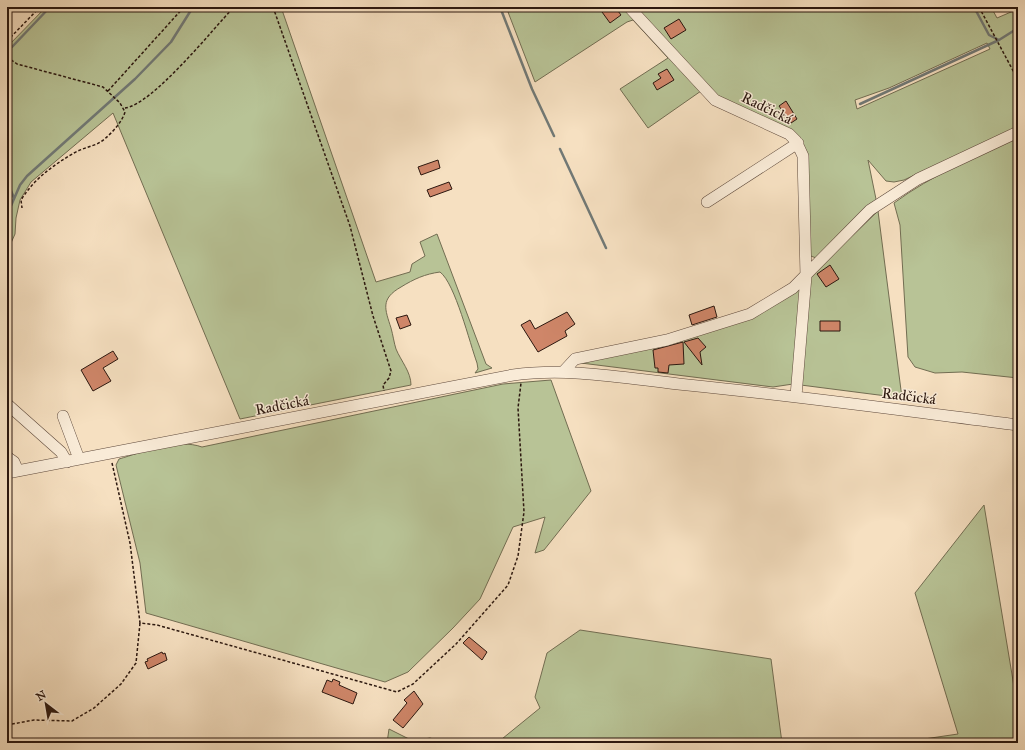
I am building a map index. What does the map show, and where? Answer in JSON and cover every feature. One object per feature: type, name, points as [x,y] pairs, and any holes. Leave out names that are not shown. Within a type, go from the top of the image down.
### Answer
[{"type":"street","name":"Radčická","points":[[629,7],[715,100],[789,134],[798,143],[803,156],[806,276],[796,396]]},
{"type":"street","points":[[563,372],[575,359],[667,340],[750,314],[777,299],[806,276],[870,210],[897,192],[943,166],[1018,132]]},
{"type":"street","points":[[707,202],[798,143]]},
{"type":"street","name":"Radčická","points":[[12,472],[522,374],[563,372],[796,396],[1018,425]]},
{"type":"street","points":[[7,404],[61,452],[66,462]]},
{"type":"street","points":[[63,416],[79,459]]},
{"type":"street","points":[[7,457],[14,462],[12,472]]},
{"type":"path","points":[[7,41],[40,7]]},
{"type":"path","points":[[110,92],[119,78],[165,30],[184,7]]},
{"type":"path","points":[[125,108],[135,106],[167,79],[234,7]]},
{"type":"path","points":[[273,7],[350,226],[373,316],[391,371],[389,378],[382,388],[388,399]]},
{"type":"path","points":[[979,7],[1018,80]]},
{"type":"path","points":[[7,57],[17,64],[42,72],[95,84],[110,92],[125,108],[126,112],[123,119],[102,141],[73,153],[40,176],[31,185],[21,200],[22,208]]},
{"type":"path","points":[[140,623],[157,624],[397,692],[413,684],[456,644],[508,585],[518,556],[524,512],[518,408],[522,374]]},
{"type":"path","points":[[7,725],[34,720],[72,721],[94,708],[121,684],[136,663],[140,623],[130,543],[110,453]]},
{"type":"green space","points":[[46,7],[281,7],[376,282],[410,272],[412,264],[425,256],[420,242],[437,234],[486,364],[492,368],[475,373],[478,369],[477,363],[462,314],[451,288],[446,278],[440,272],[429,274],[420,277],[394,291],[387,300],[386,305],[387,315],[396,349],[408,371],[411,385],[240,419],[113,113],[31,182],[20,200],[16,218],[15,234],[7,252],[7,209],[10,197],[7,186],[7,47]]},
{"type":"green space","points":[[519,7],[991,7],[997,18],[1018,9],[1018,127],[904,180],[894,182],[886,181],[868,160],[877,204],[819,259],[808,255],[801,140],[701,91],[648,128],[620,89],[668,58],[633,20],[627,22],[535,82],[508,12]],"holes":[[[987,43],[990,49],[857,109],[855,100],[889,88]]]},
{"type":"green space","points":[[1018,137],[1018,378],[962,372],[935,373],[915,367],[908,357],[900,225],[894,203],[939,175]]},
{"type":"green space","points":[[878,211],[902,398],[793,384],[773,387],[581,363],[677,341],[800,286]]},
{"type":"green space","points":[[551,380],[591,491],[544,550],[535,553],[545,517],[513,527],[480,599],[408,672],[385,682],[146,613],[140,563],[116,465],[119,459],[171,445],[182,444],[202,447],[503,384]]},
{"type":"green space","points":[[984,505],[1018,711],[1018,743],[897,743],[958,734],[915,593]]},
{"type":"green space","points":[[580,630],[771,659],[782,743],[497,743],[540,708],[535,697],[547,653]]},
{"type":"green space","points":[[389,729],[413,741],[430,738],[447,743],[387,743]]},
{"type":"building","points":[[609,7],[615,7],[621,15],[610,23],[602,12]]},
{"type":"building","points":[[679,19],[686,30],[671,39],[664,28]]},
{"type":"building","points":[[667,69],[674,80],[657,90],[653,83],[661,78],[658,74]]},
{"type":"building","points":[[786,101],[797,119],[791,123],[779,106]]},
{"type":"building","points":[[438,160],[440,168],[421,175],[418,167]]},
{"type":"building","points":[[449,182],[452,189],[430,197],[427,190]]},
{"type":"building","points":[[830,265],[839,279],[826,287],[817,274]]},
{"type":"building","points":[[714,306],[717,317],[692,325],[689,315]]},
{"type":"building","points":[[567,312],[575,324],[565,331],[567,336],[538,352],[521,325],[530,320],[535,329]]},
{"type":"building","points":[[407,315],[411,325],[400,329],[396,318]]},
{"type":"building","points":[[820,321],[840,321],[840,331],[820,331]]},
{"type":"building","points":[[698,338],[706,347],[700,352],[702,365],[684,342]]},
{"type":"building","points":[[683,342],[684,364],[669,365],[668,373],[658,372],[658,368],[655,368],[653,350]]},
{"type":"building","points":[[113,351],[118,359],[103,368],[111,381],[93,391],[81,370]]},
{"type":"building","points":[[469,637],[487,652],[482,660],[463,643]]},
{"type":"building","points":[[162,652],[163,654],[165,653],[167,660],[148,669],[145,662],[148,661],[147,659]]},
{"type":"building","points":[[333,679],[340,682],[339,685],[357,693],[353,704],[322,692],[327,680],[332,682]]},
{"type":"building","points":[[414,691],[423,704],[403,728],[393,720],[407,703],[404,700]]},
{"type":"waterway","points":[[12,47],[50,7]]},
{"type":"waterway","points":[[7,215],[20,185],[27,176],[135,79],[171,42],[193,7]]},
{"type":"waterway","points":[[500,7],[532,89],[554,136]]},
{"type":"waterway","points":[[974,7],[989,35],[999,40]]},
{"type":"waterway","points":[[860,104],[999,40],[1018,28]]},
{"type":"waterway","points":[[560,149],[606,248]]},
{"type":"waterway","points":[[7,181],[14,198]]}]
